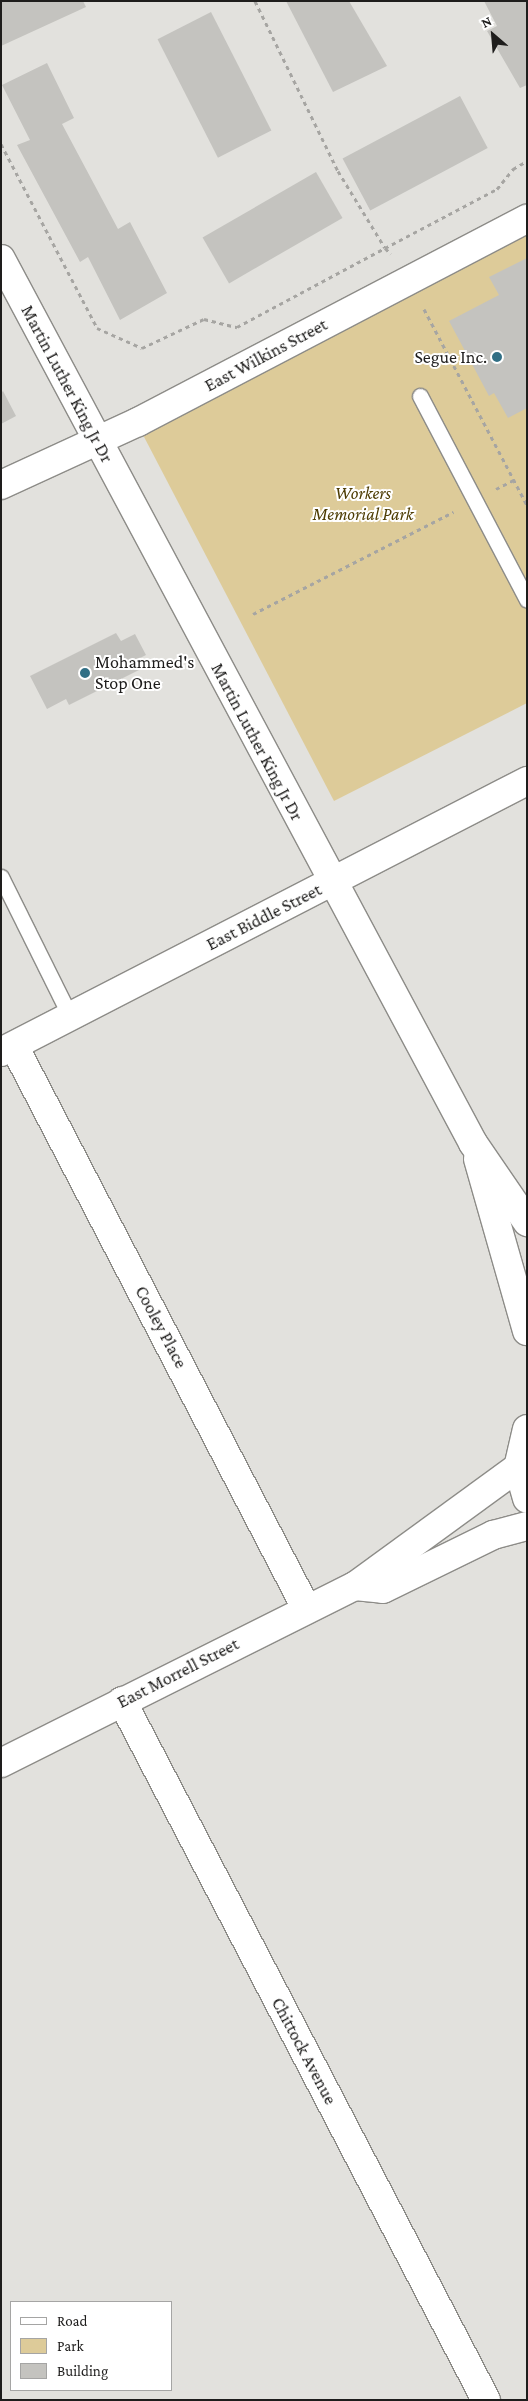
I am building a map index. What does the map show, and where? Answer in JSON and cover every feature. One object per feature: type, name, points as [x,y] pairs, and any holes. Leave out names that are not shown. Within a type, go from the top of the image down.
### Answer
[{"type":"street","name":"East Wilkins Street","points":[[1,485],[96,440],[527,219]]},
{"type":"street","name":"Martin Luther King Jr Dr","points":[[4,270],[474,1143],[527,1222]]},
{"type":"street","name":"East Biddle Street","points":[[8,1049],[527,781]]},
{"type":"street","name":"Cooley Place","points":[[8,1049],[306,1608]]},
{"type":"street","name":"Martin Luther King Jr Dr","points":[[474,1143],[527,1331]]},
{"type":"street","points":[[527,1429],[518,1467],[527,1500]]},
{"type":"street","name":"East Morrell Street","points":[[1,1763],[306,1608],[355,1586],[518,1467]]},
{"type":"street","points":[[355,1586],[382,1589],[492,1534],[527,1526]]},
{"type":"street","name":"Chittock Avenue","points":[[122,1701],[486,2400]]},
{"type":"lane","points":[[420,396],[527,600]]},
{"type":"lane","points":[[1,877],[70,1016]]},
{"type":"path","points":[[256,1],[338,171],[393,257]]},
{"type":"path","points":[[1,144],[97,328],[142,348],[204,319],[237,327],[497,189],[513,169],[527,161]]},
{"type":"path","points":[[424,309],[527,505]]},
{"type":"path","points":[[253,614],[514,480]]},
{"type":"green space","name":"Workers Memorial Park","points":[[527,230],[527,703],[334,801],[142,433]]},
{"type":"building","points":[[1,1],[83,1],[86,7],[1,46]]},
{"type":"building","points":[[286,1],[349,1],[387,66],[333,92]]},
{"type":"building","points":[[484,1],[527,1],[527,85],[520,88],[487,31],[497,26]]},
{"type":"building","points":[[211,12],[271,131],[218,158],[158,39]]},
{"type":"building","points":[[47,63],[74,118],[62,124],[118,229],[130,222],[167,293],[120,320],[88,257],[80,262],[17,145],[30,140],[2,85]]},
{"type":"building","points":[[460,96],[488,148],[370,211],[343,158]]},
{"type":"building","points":[[316,172],[342,218],[229,283],[203,238]]},
{"type":"building","name":"Segue Inc.","points":[[527,258],[527,408],[508,418],[494,393],[489,396],[449,321],[499,295],[489,277]]},
{"type":"building","points":[[3,391],[16,416],[1,424],[1,393]]},
{"type":"building","name":"Mohammed's Stop One","points":[[116,633],[121,641],[135,634],[146,655],[134,661],[139,670],[69,705],[66,699],[47,709],[30,676]]},
{"type":"place","name":"Segue Inc.","points":[[497,357]]},
{"type":"place","name":"Mohammed's Stop One","points":[[85,673]]}]
